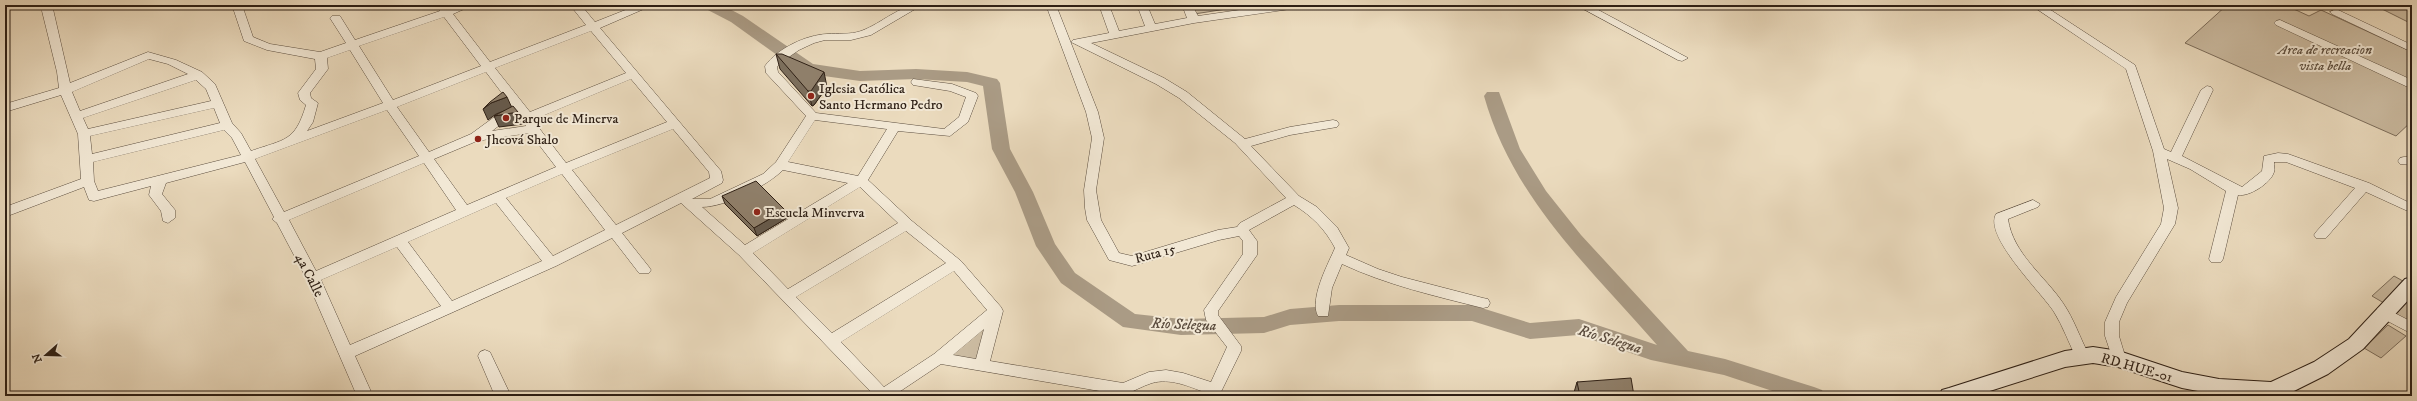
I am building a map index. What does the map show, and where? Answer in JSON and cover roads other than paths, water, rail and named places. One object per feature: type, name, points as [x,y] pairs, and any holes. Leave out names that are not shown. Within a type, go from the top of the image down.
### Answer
[{"type":"street","points":[[41,5],[47,10],[63,72],[65,90],[84,134],[85,160],[88,181],[94,197],[248,157],[594,28],[648,5]]},
{"type":"street","points":[[240,6],[248,39],[267,47],[321,56],[354,46],[443,9],[468,5]]},
{"type":"street","points":[[347,353],[552,263],[613,231],[685,200],[717,180],[718,175],[575,5]]},
{"type":"street","name":"Ruta 15","points":[[1051,5],[1067,43],[1092,112],[1098,138],[1090,190],[1094,220],[1114,257],[1132,261],[1218,235],[1241,231]]},
{"type":"street","points":[[1104,5],[1114,34]]},
{"type":"street","points":[[1142,5],[1152,29]]},
{"type":"street","points":[[1187,5],[1194,20]]},
{"type":"street","points":[[1067,43],[1080,42],[1114,34],[1152,29],[1235,9],[1297,5]]},
{"type":"street","points":[[1581,5],[1682,58]]},
{"type":"street","points":[[2036,5],[2130,68],[2159,151],[2171,208],[2168,224],[2133,284],[2121,301],[2112,322],[2112,336],[2119,359]]},
{"type":"street","points":[[911,6],[871,31],[856,36],[825,37],[808,41],[778,58],[771,66],[772,72],[812,116],[946,133],[964,119],[972,96],[964,91],[954,88],[917,82]]},
{"type":"street","points":[[443,9],[525,114],[533,129],[562,169],[644,270]]},
{"type":"street","points":[[2336,12],[2412,49]]},
{"type":"street","points":[[336,18],[390,105],[464,211]]},
{"type":"street","points":[[2280,23],[2412,85]]},
{"type":"street","points":[[1080,42],[1160,81],[1183,95],[1242,144],[1294,199],[1312,210],[1332,230],[1342,248],[1325,288],[1322,312]]},
{"type":"street","name":"4a Calle","points":[[5,108],[65,90],[148,55],[172,62],[198,75],[211,87],[228,125],[237,136],[279,219],[313,278],[365,396]]},
{"type":"street","points":[[295,140],[311,112],[312,103],[306,100],[304,93],[322,69],[321,56]]},
{"type":"street","points":[[279,219],[475,137],[501,118],[525,114],[634,74]]},
{"type":"street","points":[[77,116],[198,75]]},
{"type":"street","points":[[2175,157],[2207,90]]},
{"type":"street","points":[[84,134],[217,103]]},
{"type":"street","points":[[685,200],[712,203],[730,196],[768,177],[780,165],[812,116]]},
{"type":"street","points":[[313,278],[562,169],[675,123]]},
{"type":"street","points":[[1242,144],[1290,131],[1333,124]]},
{"type":"street","points":[[85,160],[228,125]]},
{"type":"street","points":[[744,252],[861,181],[895,126]]},
{"type":"street","points":[[475,137],[533,129]]},
{"type":"street","points":[[2159,151],[2175,157],[2233,189],[2242,192],[2249,190],[2268,172],[2268,159],[2278,157],[2320,168],[2364,186],[2412,209]]},
{"type":"street","points":[[780,165],[861,181],[907,224],[956,264],[996,311]]},
{"type":"street","points":[[160,180],[155,195],[168,210],[168,218]]},
{"type":"street","points":[[5,212],[88,181]]},
{"type":"street","points":[[2321,235],[2364,186]]},
{"type":"street","points":[[2216,258],[2233,189]]},
{"type":"street","points":[[498,197],[552,263]]},
{"type":"street","points":[[939,358],[982,364],[1123,389],[1135,386],[1149,378],[1172,375],[1213,393],[1234,351],[1228,338],[1211,316],[1211,310],[1250,255],[1252,245],[1249,236],[1241,231],[1245,226],[1294,199]]},
{"type":"street","points":[[685,200],[744,252],[883,395],[939,358],[996,311]]},
{"type":"street","points":[[2033,204],[2001,217],[2000,228],[2028,272],[2058,307],[2082,355]]},
{"type":"street","points":[[788,296],[907,224]]},
{"type":"street","points":[[399,240],[450,308]]},
{"type":"street","points":[[1339,257],[1373,273],[1400,282],[1483,303]]},
{"type":"street","points":[[831,340],[956,264]]},
{"type":"street","name":"RD HUE-01","points":[[1948,396],[2082,355],[2119,359],[2182,380],[2219,387],[2271,390],[2287,385],[2321,368],[2356,344],[2383,312],[2412,284]]},
{"type":"street","points":[[982,364],[996,311]]},
{"type":"street","points":[[2383,312],[2412,329]]},
{"type":"street","points":[[485,356],[503,396]]},
{"type":"waterway","name":"Río Selegua","points":[[710,5],[737,19],[808,69],[860,76],[916,74],[967,77],[991,83],[1001,149],[1024,192],[1046,246],[1068,278],[1130,321],[1181,327],[1264,325],[1290,317],[1339,313],[1472,313],[1530,331],[1579,327],[1651,352],[1725,367],[1814,396]]},
{"type":"waterway","points":[[1493,96],[1511,149],[1524,173],[1540,196],[1574,240],[1681,358]]},
{"type":"place","name":"Iglesia Católica Santo Hermano Pedro","points":[[811,96]]},
{"type":"place","name":"Parque de Minerva","points":[[506,118]]},
{"type":"place","name":"Jheová Shalo","points":[[478,139]]},
{"type":"place","name":"Escuela Minverva","points":[[757,212]]},
{"type":"park label","name":"Area de recreacion vista bella","points":[[2325,58]]}]
